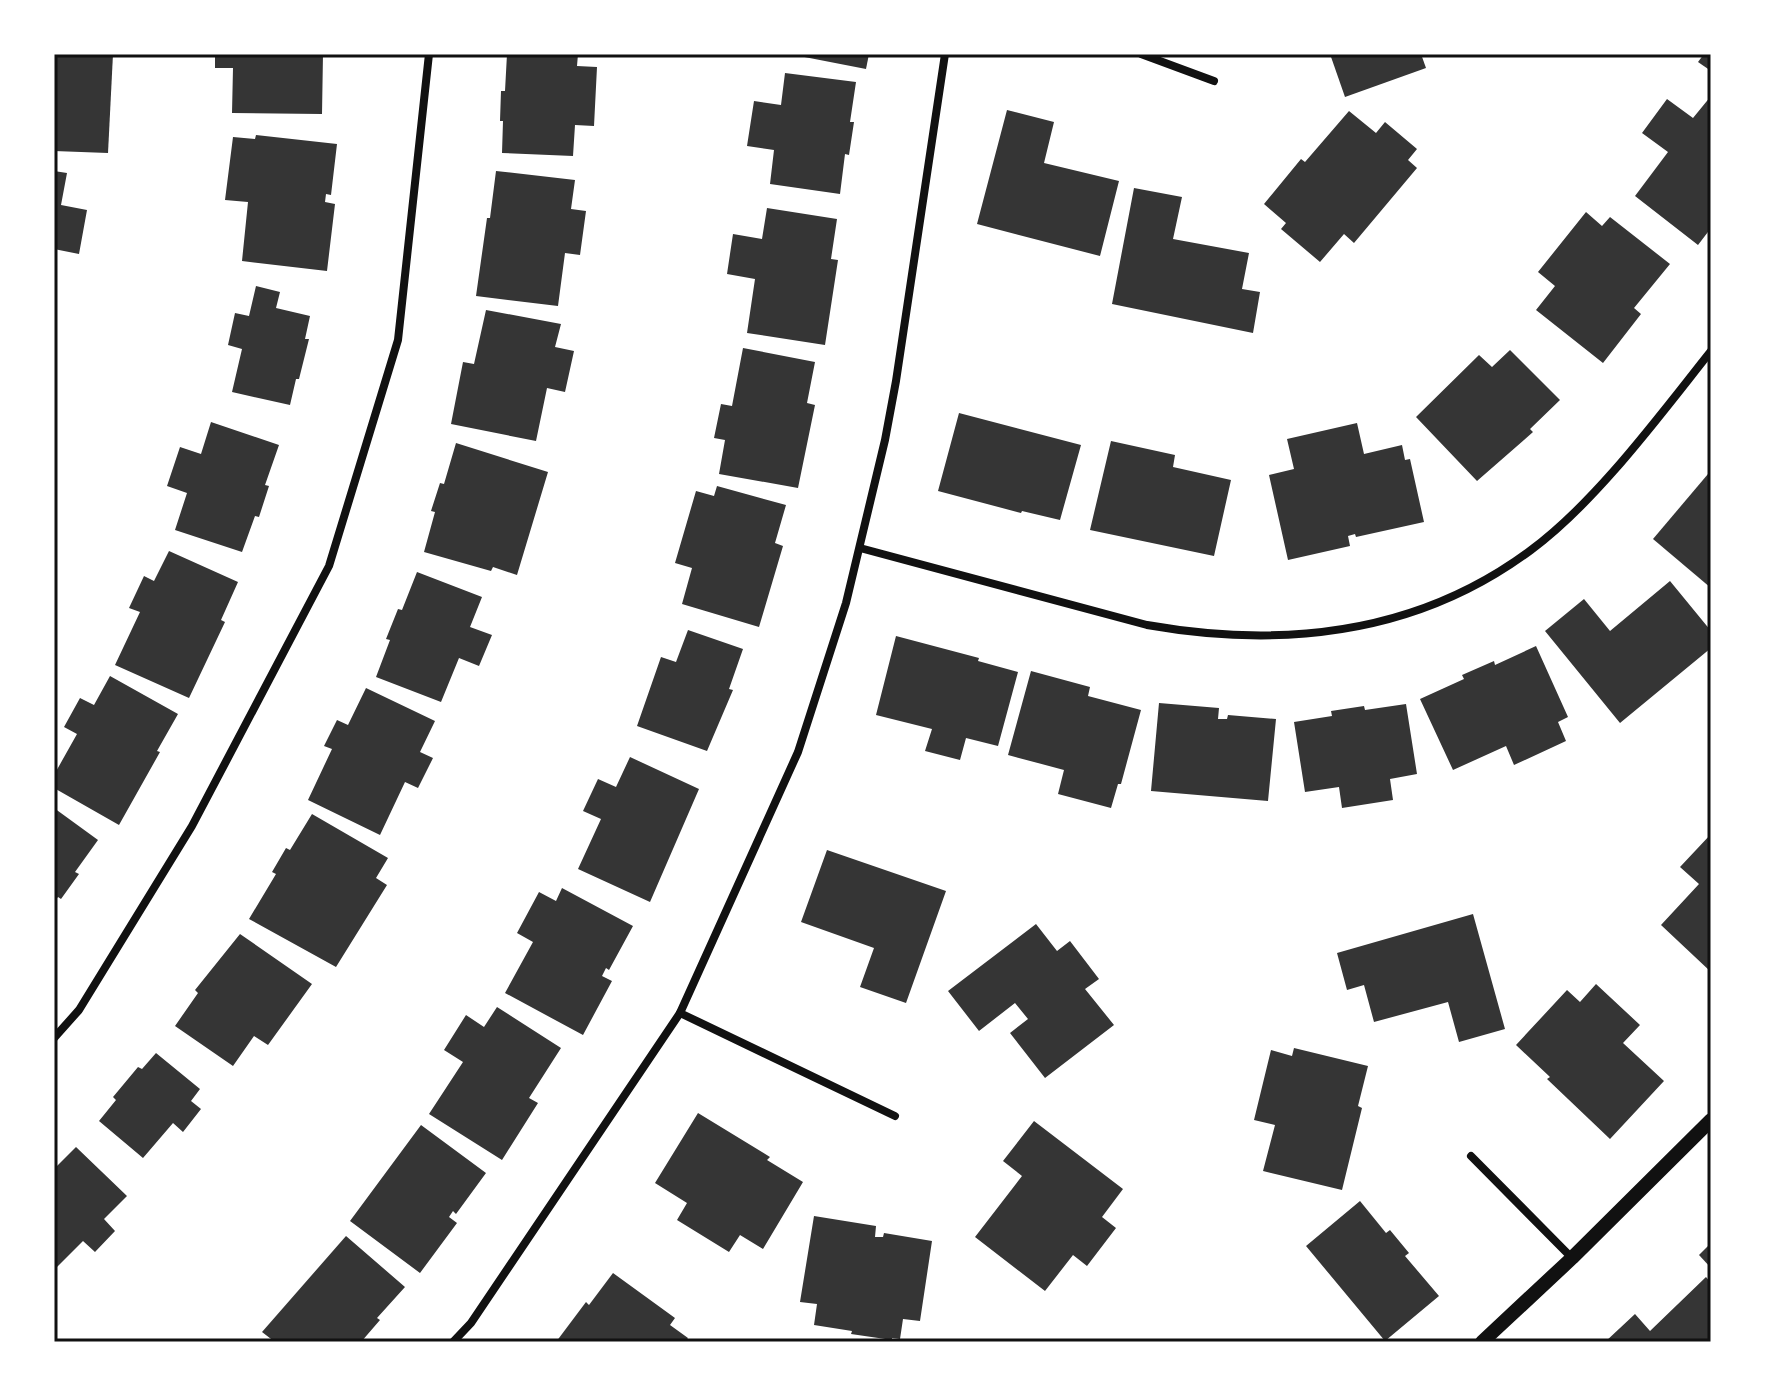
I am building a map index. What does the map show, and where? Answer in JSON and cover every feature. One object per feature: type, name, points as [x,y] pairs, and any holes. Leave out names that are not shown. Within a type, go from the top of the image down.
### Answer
[{"type":"street","points":[[54,1038],[79,1010],[192,826],[329,566],[398,340],[429,54]]},
{"type":"street","points":[[453,1342],[471,1323],[680,1013],[798,752],[830,655],[860,548],[896,381],[945,54]]},
{"type":"street","points":[[1141,54],[1214,81]]},
{"type":"street","points":[[860,548],[1147,625],[1193,633],[1281,637],[1322,634],[1365,625],[1451,597],[1531,550],[1565,521],[1596,488],[1711,351]]},
{"type":"street","points":[[680,1013],[895,1116]]},
{"type":"street","points":[[1482,1342],[1711,1120]]},
{"type":"street","points":[[1471,1156],[1572,1258]]},
{"type":"building","points":[[54,54],[113,54],[108,153],[54,151]]},
{"type":"building","points":[[215,54],[323,54],[322,114],[232,113],[233,68],[215,68]]},
{"type":"building","points":[[507,54],[578,54],[577,66],[597,67],[594,126],[575,125],[573,156],[502,153],[501,91],[505,91]]},
{"type":"building","points":[[789,54],[869,54],[866,69]]},
{"type":"building","points":[[1330,54],[1421,54],[1426,68],[1345,97]]},
{"type":"building","points":[[1704,54],[1711,54],[1711,71],[1698,62]]},
{"type":"building","points":[[785,73],[856,82],[850,122],[854,122],[849,155],[845,154],[840,194],[770,184],[774,150],[747,146],[754,101],[781,105]]},
{"type":"building","points":[[1711,96],[1711,228],[1698,245],[1635,196],[1668,152],[1642,133],[1667,99],[1693,118]]},
{"type":"building","points":[[1007,110],[1054,122],[1044,163],[1119,181],[1100,256],[977,224]]},
{"type":"building","points":[[1349,111],[1376,133],[1385,122],[1417,149],[1408,160],[1417,168],[1354,243],[1344,234],[1320,262],[1281,229],[1286,223],[1264,204],[1301,159],[1305,162]]},
{"type":"building","points":[[256,135],[337,144],[331,195],[326,194],[325,202],[335,204],[327,271],[242,261],[248,202],[225,200],[233,137],[255,139]]},
{"type":"building","points":[[54,171],[67,173],[61,205],[87,210],[79,254],[54,249]]},
{"type":"building","points":[[496,171],[575,180],[571,209],[586,211],[580,255],[565,253],[558,306],[476,296]]},
{"type":"building","points":[[1134,188],[1182,197],[1173,239],[1249,253],[1242,289],[1260,292],[1253,333],[1112,304]]},
{"type":"building","points":[[767,208],[837,219],[831,259],[838,260],[825,345],[747,333],[755,279],[727,274],[733,234],[762,239]]},
{"type":"building","points":[[1586,212],[1602,226],[1610,217],[1670,264],[1634,308],[1641,314],[1603,363],[1536,310],[1555,286],[1538,272]]},
{"type":"building","points":[[256,286],[280,292],[276,308],[310,316],[305,339],[309,339],[290,405],[232,392],[242,349],[228,345],[235,313],[249,316]]},
{"type":"building","points":[[486,310],[561,324],[555,347],[574,351],[565,392],[547,388],[536,441],[451,424],[463,362],[474,364]]},
{"type":"building","points":[[743,348],[815,362],[807,403],[815,405],[798,488],[719,474],[725,440],[714,438],[721,404],[732,406]]},
{"type":"building","points":[[1510,350],[1560,400],[1530,429],[1533,432],[1477,481],[1416,417],[1479,355],[1492,367]]},
{"type":"building","points":[[959,413],[1081,445],[1060,520],[938,491]]},
{"type":"building","points":[[211,422],[279,445],[265,485],[269,486],[259,517],[255,516],[242,552],[175,530],[187,493],[167,486],[180,447],[201,454]]},
{"type":"building","points":[[1357,423],[1364,454],[1402,445],[1405,460],[1410,459],[1424,522],[1356,537],[1355,534],[1348,536],[1350,546],[1288,560],[1269,475],[1294,469],[1287,439]]},
{"type":"building","points":[[1111,441],[1175,455],[1173,467],[1231,480],[1214,556],[1090,530]]},
{"type":"building","points":[[456,443],[548,472],[517,575],[424,552],[435,512],[431,511],[440,483],[444,484]]},
{"type":"building","points":[[1708,474],[1711,476],[1711,588],[1653,539]]},
{"type":"building","points":[[717,486],[786,505],[775,543],[783,546],[759,627],[682,604],[692,568],[675,563],[696,491],[714,496]]},
{"type":"building","points":[[169,551],[238,582],[221,620],[225,622],[189,698],[115,665],[140,612],[129,608],[144,576],[154,581]]},
{"type":"building","points":[[417,572],[482,597],[470,627],[492,635],[479,666],[459,658],[441,702],[376,677],[390,640],[386,639]]},
{"type":"building","points":[[1670,581],[1711,631],[1711,648],[1620,723],[1545,631],[1584,599],[1610,631]]},
{"type":"building","points":[[688,630],[743,649],[729,689],[733,690],[707,751],[637,726],[661,657],[676,662]]},
{"type":"building","points":[[896,636],[1018,672],[998,746],[966,738],[960,760],[925,751],[932,729],[876,715]]},
{"type":"building","points":[[1536,646],[1568,717],[1558,722],[1566,741],[1514,765],[1506,746],[1453,770],[1420,699],[1464,679],[1462,675],[1494,661],[1495,665]]},
{"type":"building","points":[[1031,671],[1090,687],[1088,696],[1141,710],[1121,784],[1118,784],[1111,808],[1058,794],[1064,770],[1008,755]]},
{"type":"building","points":[[110,676],[178,714],[119,825],[54,788],[54,775],[77,734],[64,727],[80,698],[94,705]]},
{"type":"building","points":[[366,688],[435,721],[420,752],[433,758],[418,788],[405,782],[380,835],[308,800],[332,749],[324,746],[337,720],[348,725]]},
{"type":"building","points":[[1159,703],[1219,708],[1218,719],[1227,719],[1228,715],[1276,719],[1268,801],[1151,791]]},
{"type":"building","points":[[1406,704],[1417,774],[1390,779],[1393,800],[1342,808],[1339,787],[1305,792],[1294,722],[1332,716],[1331,711]]},
{"type":"building","points":[[630,757],[699,789],[650,902],[578,869],[601,819],[583,811],[598,779],[616,787]]},
{"type":"building","points":[[54,808],[98,840],[75,872],[79,874],[61,899],[58,897],[54,902]]},
{"type":"building","points":[[312,814],[388,858],[376,878],[387,885],[336,967],[249,919],[276,874],[272,872],[286,848],[290,850]]},
{"type":"building","points":[[1711,834],[1711,972],[1661,925],[1699,884],[1680,867]]},
{"type":"building","points":[[827,850],[946,891],[906,1003],[860,987],[874,948],[801,922]]},
{"type":"building","points":[[562,888],[633,926],[609,970],[606,968],[602,976],[612,981],[583,1035],[505,993],[533,942],[517,933],[539,892],[556,901]]},
{"type":"building","points":[[1473,914],[1505,1029],[1459,1042],[1448,1002],[1374,1022],[1364,985],[1347,990],[1337,953]]},
{"type":"building","points":[[1036,924],[1057,951],[1070,941],[1099,979],[1085,989],[1114,1025],[1045,1078],[1010,1033],[1028,1019],[1015,1003],[979,1031],[948,991]]},
{"type":"building","points":[[240,934],[312,984],[268,1045],[254,1036],[233,1066],[175,1026],[198,993],[195,990]]},
{"type":"building","points":[[1596,984],[1640,1025],[1623,1043],[1664,1081],[1610,1139],[1516,1045],[1567,990],[1580,1002]]},
{"type":"building","points":[[497,1007],[561,1048],[529,1098],[538,1103],[502,1160],[429,1114],[463,1062],[444,1050],[466,1015],[484,1027]]},
{"type":"building","points":[[1294,1048],[1368,1066],[1358,1106],[1362,1108],[1342,1190],[1263,1171],[1275,1125],[1254,1120],[1271,1050],[1292,1056]]},
{"type":"building","points":[[156,1053],[200,1089],[191,1101],[201,1109],[183,1132],[173,1123],[143,1158],[99,1121],[116,1100],[113,1097],[138,1067],[142,1069]]},
{"type":"building","points":[[698,1113],[770,1157],[767,1160],[803,1182],[763,1249],[740,1235],[729,1252],[677,1220],[687,1203],[655,1183]]},
{"type":"building","points":[[1034,1121],[1123,1189],[1102,1217],[1116,1228],[1087,1266],[1073,1255],[1045,1291],[975,1237],[1022,1176],[1003,1161]]},
{"type":"building","points":[[421,1125],[486,1173],[456,1214],[453,1211],[449,1217],[457,1223],[420,1273],[350,1221]]},
{"type":"building","points":[[76,1147],[127,1196],[104,1219],[115,1231],[95,1252],[83,1241],[54,1270],[54,1169]]},
{"type":"building","points":[[1360,1201],[1386,1233],[1390,1230],[1409,1253],[1405,1256],[1439,1296],[1385,1341],[1306,1246]]},
{"type":"building","points":[[814,1216],[876,1226],[875,1237],[883,1237],[884,1233],[932,1241],[920,1321],[903,1319],[900,1339],[851,1334],[852,1331],[814,1325],[817,1304],[800,1302]]},
{"type":"building","points":[[346,1236],[405,1287],[377,1318],[380,1320],[361,1342],[275,1342],[262,1332]]},
{"type":"building","points":[[1711,1243],[1711,1268],[1699,1255]]},
{"type":"building","points":[[613,1273],[675,1318],[670,1325],[688,1338],[685,1342],[556,1342]]},
{"type":"building","points":[[1706,1277],[1711,1283],[1711,1342],[1605,1342],[1635,1314],[1650,1331]]}]
